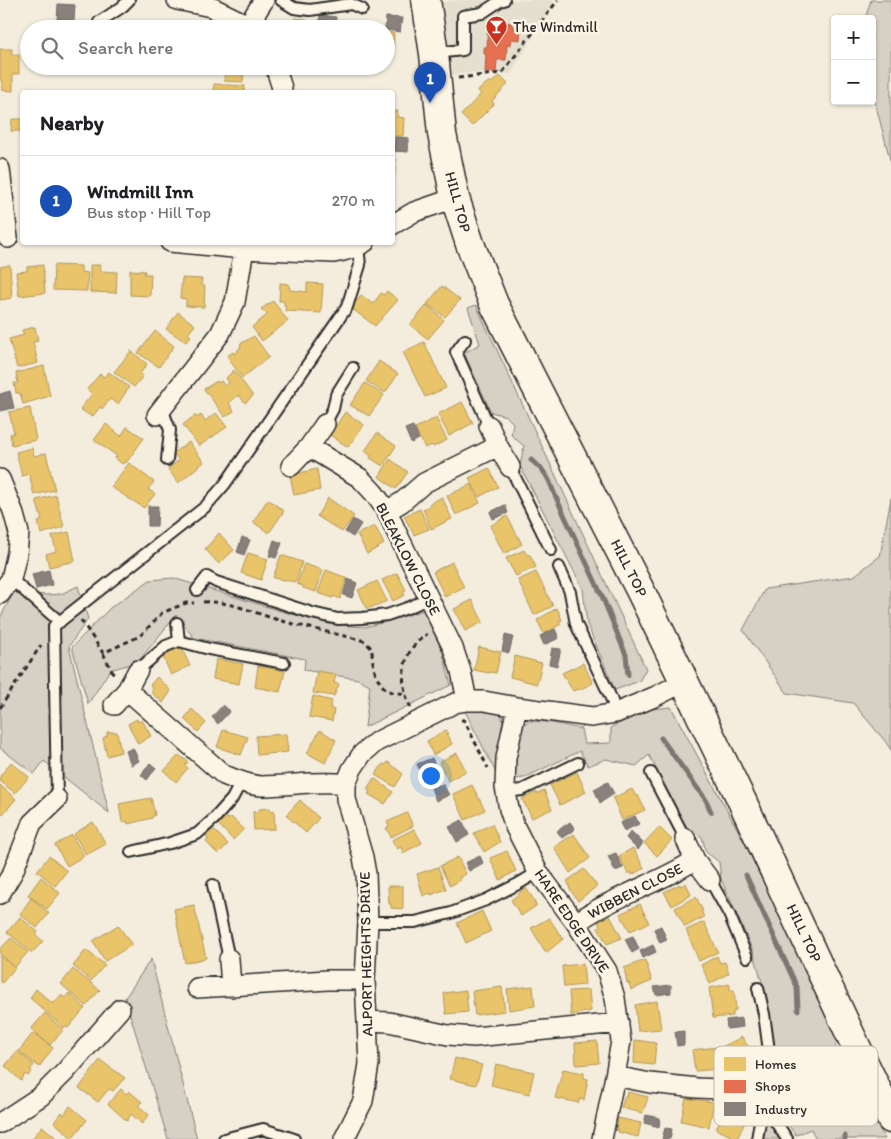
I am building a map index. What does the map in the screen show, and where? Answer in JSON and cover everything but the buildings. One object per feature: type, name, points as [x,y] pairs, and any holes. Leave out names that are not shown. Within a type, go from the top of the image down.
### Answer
[{"type":"main road","name":"HILL TOP","points":[[426,0],[442,134],[456,198],[470,244],[494,304],[642,594],[763,846],[856,1046]]},
{"type":"main road","name":"HILL TOP","points":[[878,1092],[891,1119]]},
{"type":"street","points":[[177,0],[211,7],[236,20]]},
{"type":"street","points":[[253,20],[264,0]]},
{"type":"street","points":[[278,75],[282,90]]},
{"type":"street","points":[[0,169],[10,238]]},
{"type":"street","points":[[395,223],[414,212],[456,198]]},
{"type":"street","points":[[220,245],[334,253],[359,245]]},
{"type":"street","points":[[159,412],[220,334],[235,302],[253,247]]},
{"type":"street","points":[[291,466],[309,447],[324,424]]},
{"type":"street","points":[[489,426],[510,467]]},
{"type":"street","points":[[387,511],[402,502],[424,483],[498,446]]},
{"type":"street","name":"BLEAKLOW CLOSE","points":[[309,447],[360,478],[387,511],[453,648],[461,672],[467,701]]},
{"type":"street","points":[[0,479],[13,511],[18,533],[17,553],[6,586]]},
{"type":"street","points":[[114,706],[127,690],[138,670]]},
{"type":"street","points":[[127,690],[224,775],[241,782],[260,786],[331,782],[346,784],[352,769],[362,754],[376,742],[447,707],[467,701],[484,701],[592,717],[616,713],[684,682]]},
{"type":"street","name":"HARE EDGE DRIVE","points":[[517,707],[506,758],[506,790],[514,827],[538,872],[576,923],[608,971],[615,998],[621,1041],[602,1139]]},
{"type":"street","name":"ALPORT HEIGHTS DRIVE","points":[[346,784],[346,799],[366,874],[368,922],[365,980],[369,1064],[363,1101],[349,1138]]},
{"type":"street","points":[[0,894],[13,872],[32,822],[57,799]]},
{"type":"street","name":"WIBBEN CLOSE","points":[[685,838],[695,860],[710,880]]},
{"type":"street","name":"WIBBEN CLOSE","points":[[576,923],[592,911],[695,860]]},
{"type":"street","points":[[229,959],[231,987]]},
{"type":"street","points":[[197,988],[328,980],[365,980]]},
{"type":"street","points":[[0,1123],[41,1096],[65,1072],[105,1038],[120,1009]]},
{"type":"street","points":[[367,1021],[389,1022],[448,1035],[474,1037],[619,1023]]},
{"type":"street","points":[[615,1076],[650,1083],[697,1088],[714,1092]]},
{"type":"lane","points":[[102,20],[129,0]]},
{"type":"lane","points":[[281,0],[294,8],[310,10],[351,4],[362,9]]},
{"type":"lane","points":[[435,67],[463,50],[463,16],[482,13],[504,0]]},
{"type":"lane","points":[[57,624],[205,507],[225,484],[347,307],[360,265],[361,245]]},
{"type":"lane","points":[[465,340],[456,352],[489,426]]},
{"type":"lane","points":[[324,424],[333,409],[336,395],[353,368]]},
{"type":"lane","points":[[159,412],[170,430],[167,460]]},
{"type":"lane","points":[[510,467],[551,550]]},
{"type":"lane","points":[[559,567],[570,592],[576,624],[611,698],[616,713]]},
{"type":"lane","points":[[197,590],[207,577],[216,582],[312,613],[338,619],[387,615],[428,598]]},
{"type":"lane","points":[[6,586],[57,624]]},
{"type":"lane","points":[[57,624],[57,799]]},
{"type":"lane","points":[[177,624],[180,641]]},
{"type":"lane","points":[[138,670],[166,646],[180,641],[209,649],[284,663]]},
{"type":"lane","points":[[506,790],[522,790],[578,762]]},
{"type":"lane","points":[[651,773],[685,838]]},
{"type":"lane","points":[[131,852],[170,843],[196,834],[214,820],[232,799],[241,782]]},
{"type":"lane","points":[[368,922],[415,922],[452,913],[486,900],[538,872]]},
{"type":"lane","points":[[710,880],[729,914],[747,957]]},
{"type":"lane","points":[[213,886],[229,959]]},
{"type":"lane","points":[[758,988],[768,1046]]},
{"type":"lane","points":[[757,1139],[759,1126]]},
{"type":"lane","points":[[778,1126],[787,1139]]},
{"type":"lane","points":[[224,1139],[263,1129],[294,1139]]},
{"type":"path","points":[[435,67],[502,73],[558,0]]},
{"type":"path","points":[[104,653],[140,636],[162,613],[186,603],[214,601],[280,621],[365,641],[372,649],[372,662],[380,682],[391,692],[405,694]]},
{"type":"path","points":[[74,610],[104,653],[114,677],[127,690]]},
{"type":"path","points":[[0,708],[57,624]]},
{"type":"path","points":[[410,708],[405,694],[403,678],[406,659],[417,642],[427,634],[442,627]]},
{"type":"path","points":[[447,707],[453,719],[464,720],[498,787],[506,790]]},
{"type":"path","points":[[838,1046],[852,1038]]},
{"type":"shaded area","points":[[460,0],[554,0],[511,74],[485,72],[450,75],[441,2]]},
{"type":"shaded area","points":[[871,0],[891,0],[891,163],[876,105],[876,15],[866,15]]},
{"type":"shaded area","points":[[476,305],[646,669],[639,681],[615,690],[587,624],[583,589],[520,466],[524,446],[511,435],[513,423],[506,416],[491,412],[464,353],[480,344],[468,308]]},
{"type":"shaded area","points":[[891,498],[891,750],[853,703],[787,693],[743,630],[765,589],[854,576],[880,556]]},
{"type":"shaded area","points":[[173,578],[329,624],[365,627],[423,610],[443,653],[451,685],[365,727],[370,685],[358,679],[304,670],[305,659],[194,638],[176,615],[138,662],[110,670],[88,704],[72,647],[110,608],[150,580]]},
{"type":"shaded area","points":[[78,586],[88,619],[69,646],[109,813],[44,761],[34,774],[0,748],[0,618],[14,592],[46,595],[61,594]]},
{"type":"shaded area","points":[[671,707],[747,847],[839,1043],[836,1046],[775,1046],[766,995],[753,951],[721,879],[719,862],[706,852],[702,837],[686,827],[649,755],[636,766],[606,759],[588,766],[580,751],[524,778],[513,779],[522,726],[528,721],[548,722],[581,729],[584,744],[611,743],[611,727],[651,709]]},
{"type":"shaded area","points":[[494,708],[501,714],[503,722],[498,777],[465,711]]},
{"type":"shaded area","points":[[151,959],[197,1139],[168,1139],[125,998]]},
{"type":"shaded area","points":[[765,1126],[771,1126],[780,1139],[763,1139]]},
{"type":"shaded area","points":[[789,1126],[878,1126],[885,1139],[816,1139],[811,1129],[796,1135]]},
{"type":"waterway","points":[[531,460],[548,478],[602,596],[626,655],[628,675]]},
{"type":"waterway","points":[[661,738],[706,800],[711,812]]},
{"type":"waterway","points":[[746,875],[797,987],[798,1010]]},
{"type":"place","name":"The Windmill","points":[[497,46]]},
{"type":"place","name":"Windmill Inn","points":[[430,103]]}]
